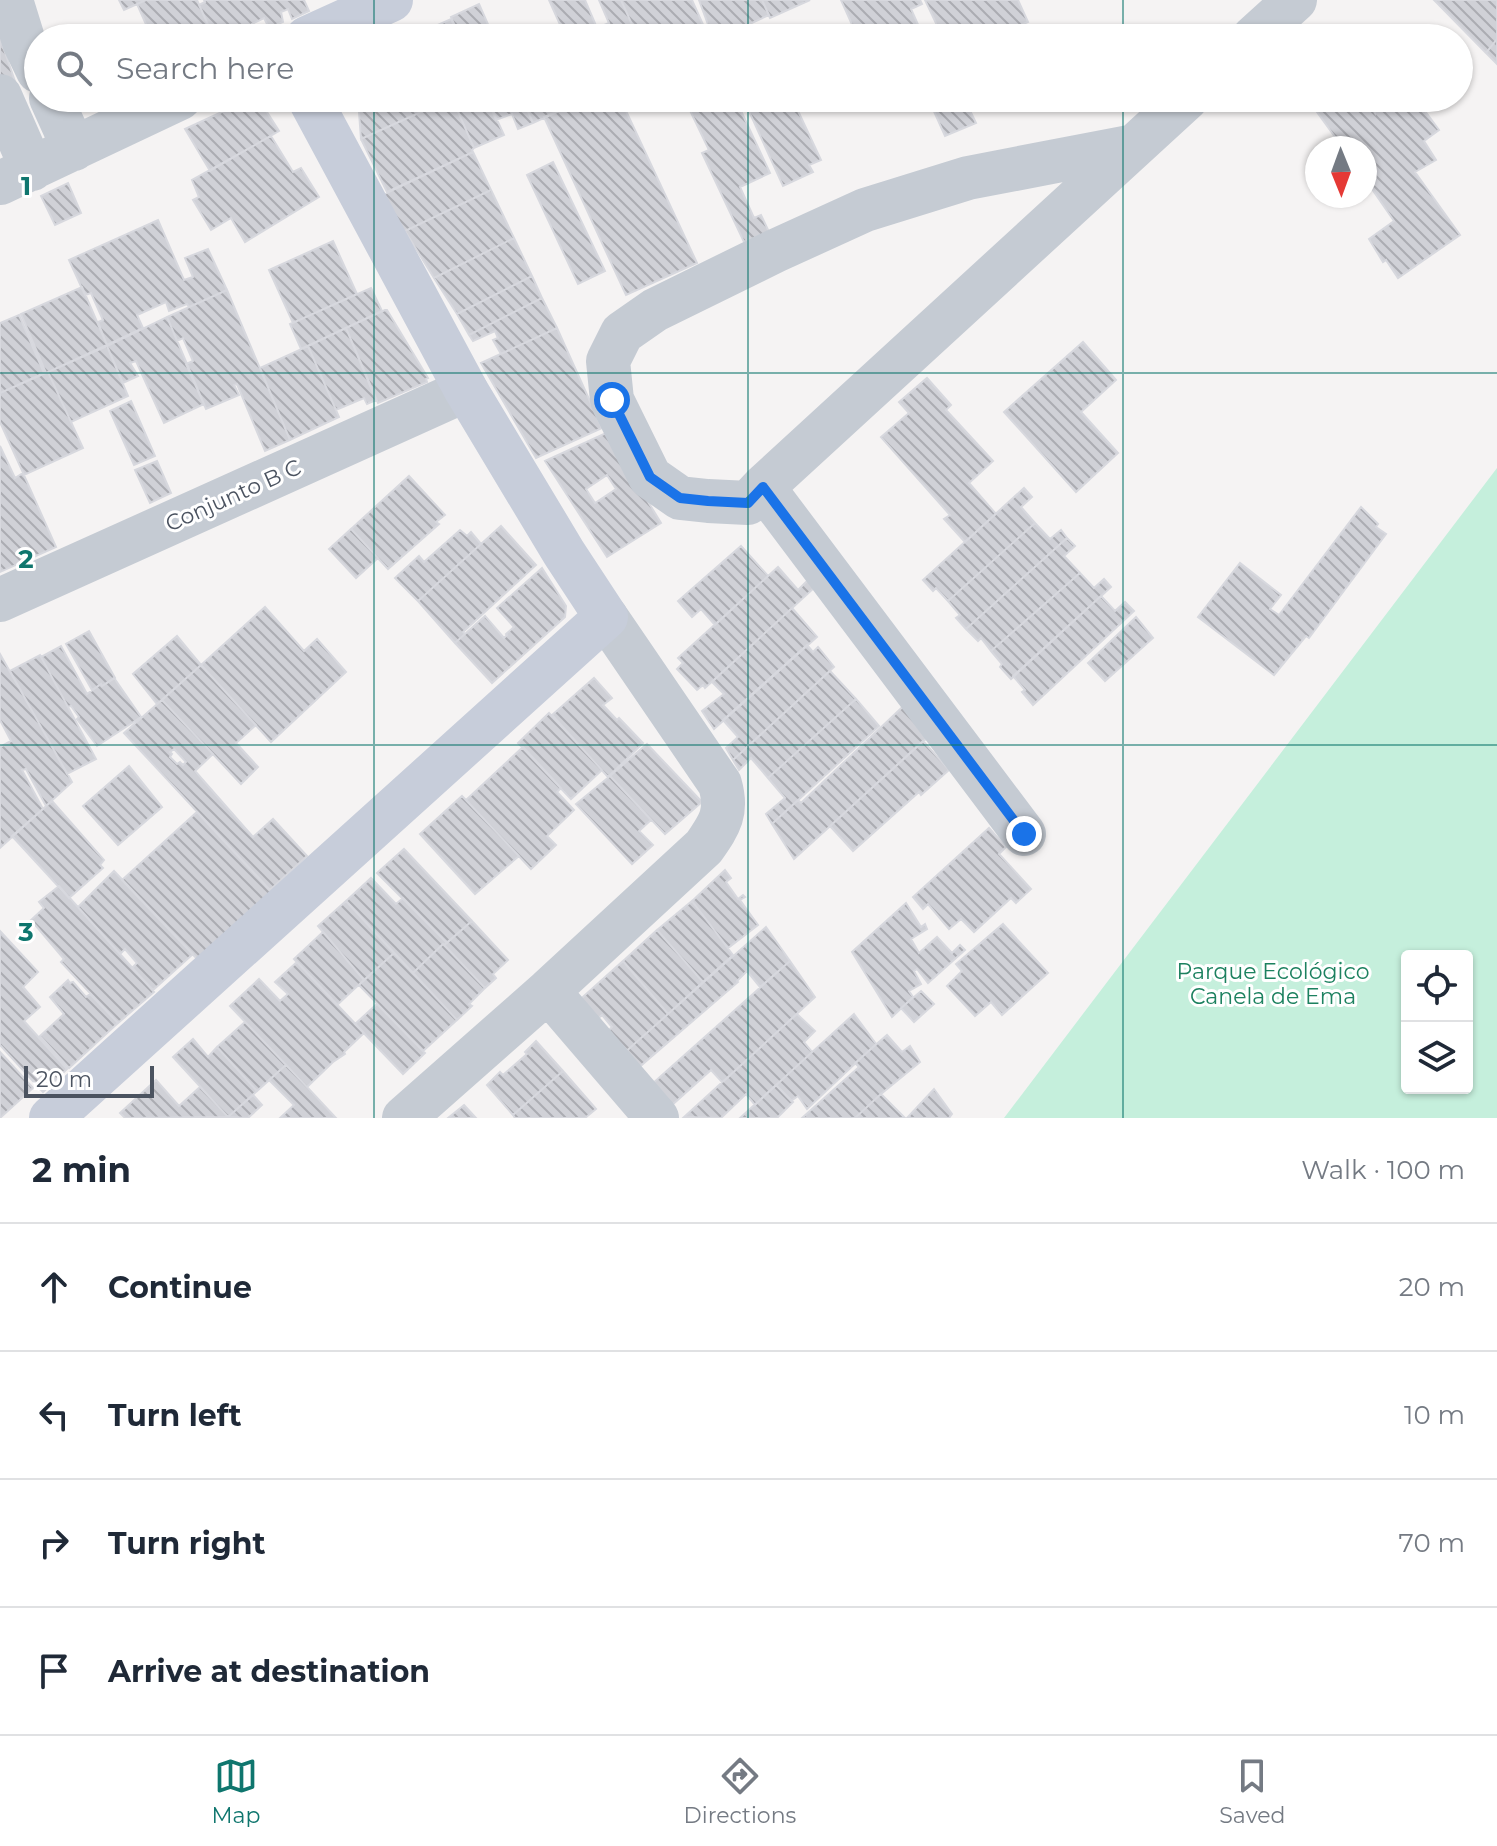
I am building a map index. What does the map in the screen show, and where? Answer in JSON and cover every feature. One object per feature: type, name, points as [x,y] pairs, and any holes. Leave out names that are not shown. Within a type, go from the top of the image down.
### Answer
[{"type":"street","points":[[11,0],[24,42]]},
{"type":"street","points":[[338,24],[391,0]]},
{"type":"street","points":[[1268,24],[1295,0]]},
{"type":"street","points":[[0,96],[11,169],[74,149],[151,112]]},
{"type":"street","points":[[57,112],[74,149]]},
{"type":"street","points":[[317,112],[466,390],[564,553],[720,784],[725,801],[720,825],[704,847],[404,1118]]},
{"type":"street","points":[[1134,146],[968,178],[865,210],[655,310],[622,333],[608,361],[612,400],[650,477],[680,498],[748,503],[1172,112]]},
{"type":"street","name":"Conjunto B C","points":[[0,600],[466,390]]},
{"type":"street","points":[[763,487],[1024,834]]},
{"type":"street","points":[[51,1118],[606,617]]},
{"type":"street","points":[[548,991],[657,1118]]},
{"type":"green space","name":"Parque Ecológico Canela de Ema","points":[[1497,468],[1497,1118],[1004,1118]]},
{"type":"building","points":[[119,0],[146,0],[124,10]]},
{"type":"building","points":[[146,0],[197,0],[208,24],[146,24],[137,4]]},
{"type":"building","points":[[304,0],[309,11],[292,19],[288,9],[281,12],[283,22],[278,24],[267,24],[264,18],[252,24],[208,24],[199,5],[205,2]]},
{"type":"building","points":[[549,0],[585,0],[595,24],[560,24]]},
{"type":"building","points":[[599,0],[621,0],[632,24],[607,24],[609,23]]},
{"type":"building","points":[[621,0],[692,0],[703,24],[632,24]]},
{"type":"building","points":[[699,0],[762,0],[769,15],[749,24],[708,24]]},
{"type":"building","points":[[762,0],[810,0],[770,18]]},
{"type":"building","points":[[841,0],[920,0],[922,4],[911,9],[918,24],[852,24]]},
{"type":"building","points":[[925,0],[1018,0],[1028,22],[1023,24],[936,24]]},
{"type":"building","points":[[1434,0],[1497,0],[1497,39],[1486,53],[1473,40],[1473,24],[1458,24]]},
{"type":"building","points":[[479,4],[488,24],[454,24],[451,17]]},
{"type":"building","points":[[0,38],[18,90],[0,96]]},
{"type":"building","points":[[1497,39],[1497,64],[1486,53]]},
{"type":"building","points":[[222,112],[267,112],[279,131],[210,171],[185,129]]},
{"type":"building","points":[[359,112],[421,112],[361,139]]},
{"type":"building","points":[[421,112],[458,112],[474,148],[473,152],[387,192],[361,139]]},
{"type":"building","points":[[458,112],[493,112],[504,135],[474,148]]},
{"type":"building","points":[[493,112],[528,112],[533,123],[518,129],[512,114],[496,120]]},
{"type":"building","points":[[528,112],[557,112],[533,123]]},
{"type":"building","points":[[556,112],[627,112],[697,263],[626,295],[544,117]]},
{"type":"building","points":[[691,112],[742,112],[770,173],[740,187],[754,218],[761,215],[769,232],[744,242],[702,153],[709,150]]},
{"type":"building","points":[[749,112],[799,112],[821,160],[809,165],[813,172],[783,186]]},
{"type":"building","points":[[934,112],[971,112],[976,123],[945,136]]},
{"type":"building","points":[[1317,112],[1426,112],[1439,130],[1424,141],[1436,160],[1415,172],[1460,235],[1398,278],[1386,260],[1383,262],[1369,239],[1394,221],[1377,196],[1377,136],[1334,136]]},
{"type":"building","points":[[271,136],[293,172],[301,168],[319,197],[245,242],[231,218],[211,230],[193,200],[199,197],[192,180]]},
{"type":"building","points":[[473,152],[491,190],[401,233],[378,197]]},
{"type":"building","points":[[553,162],[605,271],[578,284],[527,175]]},
{"type":"building","points":[[68,183],[81,213],[55,225],[41,196]]},
{"type":"building","points":[[491,190],[514,238],[434,278],[405,231]]},
{"type":"building","points":[[158,220],[184,280],[193,277],[185,258],[208,249],[227,290],[189,307],[187,304],[169,311],[166,302],[137,315],[143,328],[107,345],[98,322],[103,320],[91,293],[85,295],[69,260]]},
{"type":"building","points":[[514,238],[532,276],[457,314],[434,278]]},
{"type":"building","points":[[333,241],[357,294],[293,323],[269,270]]},
{"type":"building","points":[[532,276],[542,298],[469,335],[457,314]]},
{"type":"building","points":[[82,287],[107,345],[46,373],[21,314]]},
{"type":"building","points":[[371,288],[382,311],[301,349],[290,324]]},
{"type":"building","points":[[227,290],[290,440],[265,451],[237,384],[234,385],[239,395],[206,409],[186,364],[193,361],[183,338],[177,341],[167,317]]},
{"type":"building","points":[[542,298],[557,328],[501,354],[493,340],[498,338],[495,331],[473,341],[469,335]]},
{"type":"building","points":[[385,310],[428,378],[427,382],[378,403],[346,328]]},
{"type":"building","points":[[19,315],[44,373],[0,393],[0,323]]},
{"type":"building","points":[[167,317],[204,404],[164,423],[136,361],[130,363],[138,376],[123,383],[107,346]]},
{"type":"building","points":[[346,328],[376,400],[367,404],[364,398],[336,410],[308,346]]},
{"type":"building","points":[[557,328],[602,428],[536,458],[481,363]]},
{"type":"building","points":[[1083,342],[1116,380],[1081,412],[1118,453],[1076,492],[1004,412]]},
{"type":"building","points":[[107,346],[128,396],[71,422],[48,372]]},
{"type":"building","points":[[308,346],[339,417],[290,440],[260,368]]},
{"type":"building","points":[[48,372],[83,448],[24,475],[0,422],[0,393]]},
{"type":"building","points":[[927,378],[951,405],[946,410],[993,461],[969,483],[996,514],[965,542],[944,519],[950,515],[881,437],[909,413],[899,402]]},
{"type":"building","points":[[131,401],[155,456],[134,465],[110,411]]},
{"type":"building","points":[[606,433],[661,523],[607,557],[545,461]],"holes":[[[607,475],[616,489],[595,503],[586,489]]]},
{"type":"building","points":[[0,446],[15,478],[23,473],[56,547],[0,572]]},
{"type":"building","points":[[157,461],[171,493],[150,503],[135,470]]},
{"type":"building","points":[[409,476],[445,515],[436,522],[439,524],[388,569],[351,529]]},
{"type":"building","points":[[1024,488],[1032,497],[1021,507],[1035,523],[948,601],[936,588],[933,591],[923,580]]},
{"type":"building","points":[[1361,507],[1378,524],[1376,527],[1386,534],[1309,638],[1306,636],[1274,675],[1198,617],[1240,563],[1281,595],[1270,609],[1279,615]]},
{"type":"building","points":[[1035,523],[1050,539],[1061,530],[1067,538],[966,629],[956,618],[960,615],[948,601]]},
{"type":"building","points":[[501,526],[536,565],[455,643],[418,601]]},
{"type":"building","points":[[351,529],[378,558],[356,578],[329,549]]},
{"type":"building","points":[[460,530],[467,536],[471,532],[481,544],[418,601],[395,578],[419,556],[424,562]]},
{"type":"building","points":[[1067,538],[1075,546],[1064,556],[1080,573],[991,651],[981,638],[978,641],[966,629]]},
{"type":"building","points":[[741,546],[768,576],[715,625],[701,609],[692,617],[678,601]]},
{"type":"building","points":[[778,567],[798,590],[808,580],[814,588],[705,688],[703,685],[697,690],[677,669],[683,663],[678,658]]},
{"type":"building","points":[[542,568],[566,606],[565,617],[492,683],[455,643],[485,616],[504,638],[514,627],[497,608]]},
{"type":"building","points":[[1080,573],[1094,588],[1104,579],[1111,587],[1011,679],[991,651]]},
{"type":"building","points":[[1101,596],[1115,611],[1125,602],[1134,611],[1033,705],[1013,676]]},
{"type":"building","points":[[265,607],[304,651],[317,639],[346,672],[271,742],[201,665]]},
{"type":"building","points":[[792,608],[817,637],[714,729],[702,711],[724,694],[712,682]]},
{"type":"building","points":[[1136,617],[1153,638],[1105,681],[1088,663]]},
{"type":"building","points":[[89,631],[115,678],[92,690],[66,644]]},
{"type":"building","points":[[177,636],[201,665],[157,704],[133,674]]},
{"type":"building","points":[[807,645],[813,652],[818,647],[834,667],[733,760],[726,748],[738,737],[723,720]]},
{"type":"building","points":[[61,646],[87,694],[114,678],[141,717],[97,746],[71,706],[68,707],[41,657]]},
{"type":"building","points":[[0,654],[72,782],[46,806],[26,769],[22,770],[43,809],[0,848],[0,747],[11,741],[0,720]]},
{"type":"building","points":[[40,655],[96,759],[67,774],[10,671]]},
{"type":"building","points":[[201,665],[256,725],[236,743],[258,767],[241,784],[162,700]]},
{"type":"building","points":[[830,671],[856,699],[768,778],[751,758],[739,770],[733,760]]},
{"type":"building","points":[[594,678],[612,698],[603,705],[643,743],[608,777],[552,715]]},
{"type":"building","points":[[912,698],[939,727],[794,859],[772,824],[798,800],[801,803]]},
{"type":"building","points":[[856,699],[879,726],[772,824],[766,814],[785,798],[768,778]]},
{"type":"building","points":[[162,700],[213,754],[195,771],[253,837],[273,819],[307,856],[270,890],[124,733]],"holes":[[[174,749],[186,762],[177,764],[170,757],[170,752]]]},
{"type":"building","points":[[549,713],[602,770],[571,799],[518,743]]},
{"type":"building","points":[[923,741],[949,770],[921,795],[919,792],[853,851],[830,826]]},
{"type":"building","points":[[647,744],[702,802],[665,834],[610,776]]},
{"type":"building","points":[[523,747],[561,788],[557,792],[574,810],[547,836],[556,845],[531,869],[466,800]]},
{"type":"building","points":[[129,766],[162,807],[118,845],[83,806]]},
{"type":"building","points":[[610,776],[651,820],[639,831],[653,845],[632,864],[576,804]]},
{"type":"building","points":[[462,796],[519,856],[475,894],[420,834]]},
{"type":"building","points":[[52,801],[104,860],[100,865],[103,868],[69,898],[12,836]]},
{"type":"building","points":[[197,812],[275,896],[201,963],[122,880]]},
{"type":"building","points":[[989,828],[1006,847],[999,854],[1031,889],[1016,903],[1011,898],[974,932],[961,919],[949,929],[928,904],[923,909],[913,897]]},
{"type":"building","points":[[404,849],[472,921],[447,943],[377,873]]},
{"type":"building","points":[[725,870],[731,878],[726,882],[738,899],[743,895],[745,897],[740,900],[758,925],[728,948],[692,901]]},
{"type":"building","points":[[114,871],[193,954],[153,990],[132,968],[137,963],[125,949],[120,954],[78,907]]},
{"type":"building","points":[[371,878],[396,904],[403,898],[447,943],[413,973],[346,901]]},
{"type":"building","points":[[59,886],[154,992],[118,1023],[61,962],[64,959],[31,920],[44,908],[39,902]]},
{"type":"building","points":[[346,901],[394,953],[364,980],[318,926]]},
{"type":"building","points":[[692,901],[733,955],[703,982],[657,930]]},
{"type":"building","points":[[906,903],[921,927],[925,924],[927,929],[911,939],[919,953],[937,937],[952,953],[960,945],[965,950],[928,983],[917,969],[914,971],[921,984],[909,991],[913,997],[892,1017],[852,952]]},
{"type":"building","points":[[472,921],[508,960],[493,974],[496,978],[485,988],[444,945]]},
{"type":"building","points":[[1003,924],[1048,973],[1002,1015],[991,1002],[975,1016],[947,986],[962,971],[956,964]]},
{"type":"building","points":[[766,927],[790,961],[760,987],[747,971],[637,1069],[623,1054]]},
{"type":"building","points":[[657,930],[703,982],[668,1014],[623,961]]},
{"type":"building","points":[[0,931],[38,972],[23,987],[40,1007],[24,1021],[67,1069],[43,1092],[0,1045]]},
{"type":"building","points":[[323,932],[364,980],[337,1005],[294,959]]},
{"type":"building","points":[[443,944],[485,988],[457,1020],[413,973]]},
{"type":"building","points":[[394,953],[457,1020],[423,1051],[359,985]]},
{"type":"building","points":[[623,961],[668,1014],[623,1054],[605,1034],[612,1027],[602,1015],[593,1023],[575,1004]]},
{"type":"building","points":[[790,961],[815,997],[724,1081],[711,1070],[672,1105],[652,1084]]},
{"type":"building","points":[[297,962],[364,1033],[307,1087],[230,1006],[259,979],[280,1001],[288,994],[275,982]]},
{"type":"building","points":[[68,980],[86,997],[90,994],[118,1023],[69,1068],[40,1036],[64,1014],[50,997]]},
{"type":"building","points":[[921,991],[934,1004],[914,1022],[901,1008]]},
{"type":"building","points":[[377,1004],[425,1053],[403,1074],[355,1024]]},
{"type":"building","points":[[797,1014],[815,1031],[804,1042],[812,1052],[755,1105],[746,1094],[721,1118],[684,1117]]},
{"type":"building","points":[[854,1014],[876,1044],[807,1109],[798,1096],[791,1101],[776,1085]]},
{"type":"building","points":[[245,1022],[286,1065],[257,1091],[217,1047]]},
{"type":"building","points":[[887,1035],[902,1052],[910,1046],[920,1062],[855,1118],[802,1118],[859,1067],[855,1063]]},
{"type":"building","points":[[193,1039],[208,1057],[217,1047],[257,1091],[228,1117],[173,1057]]},
{"type":"building","points":[[536,1041],[563,1071],[513,1115],[487,1085],[527,1054],[525,1052]]},
{"type":"building","points":[[0,1052],[33,1088],[0,1118]]},
{"type":"building","points":[[286,1065],[336,1118],[280,1118],[294,1105],[269,1080]]},
{"type":"building","points":[[563,1071],[596,1109],[585,1118],[515,1118],[513,1115]]},
{"type":"building","points":[[156,1080],[179,1106],[200,1087],[228,1117],[125,1118],[120,1113]]},
{"type":"building","points":[[776,1085],[793,1102],[777,1118],[740,1118]]},
{"type":"building","points":[[934,1089],[952,1114],[949,1118],[907,1118]]},
{"type":"building","points":[[881,1094],[905,1118],[855,1118]]},
{"type":"building","points":[[253,1095],[262,1105],[248,1118],[228,1117]]},
{"type":"building","points":[[464,1105],[476,1118],[448,1118]]},
{"type":"route","points":[[612,400],[650,477],[680,498],[748,503],[763,487],[1024,834]]}]
